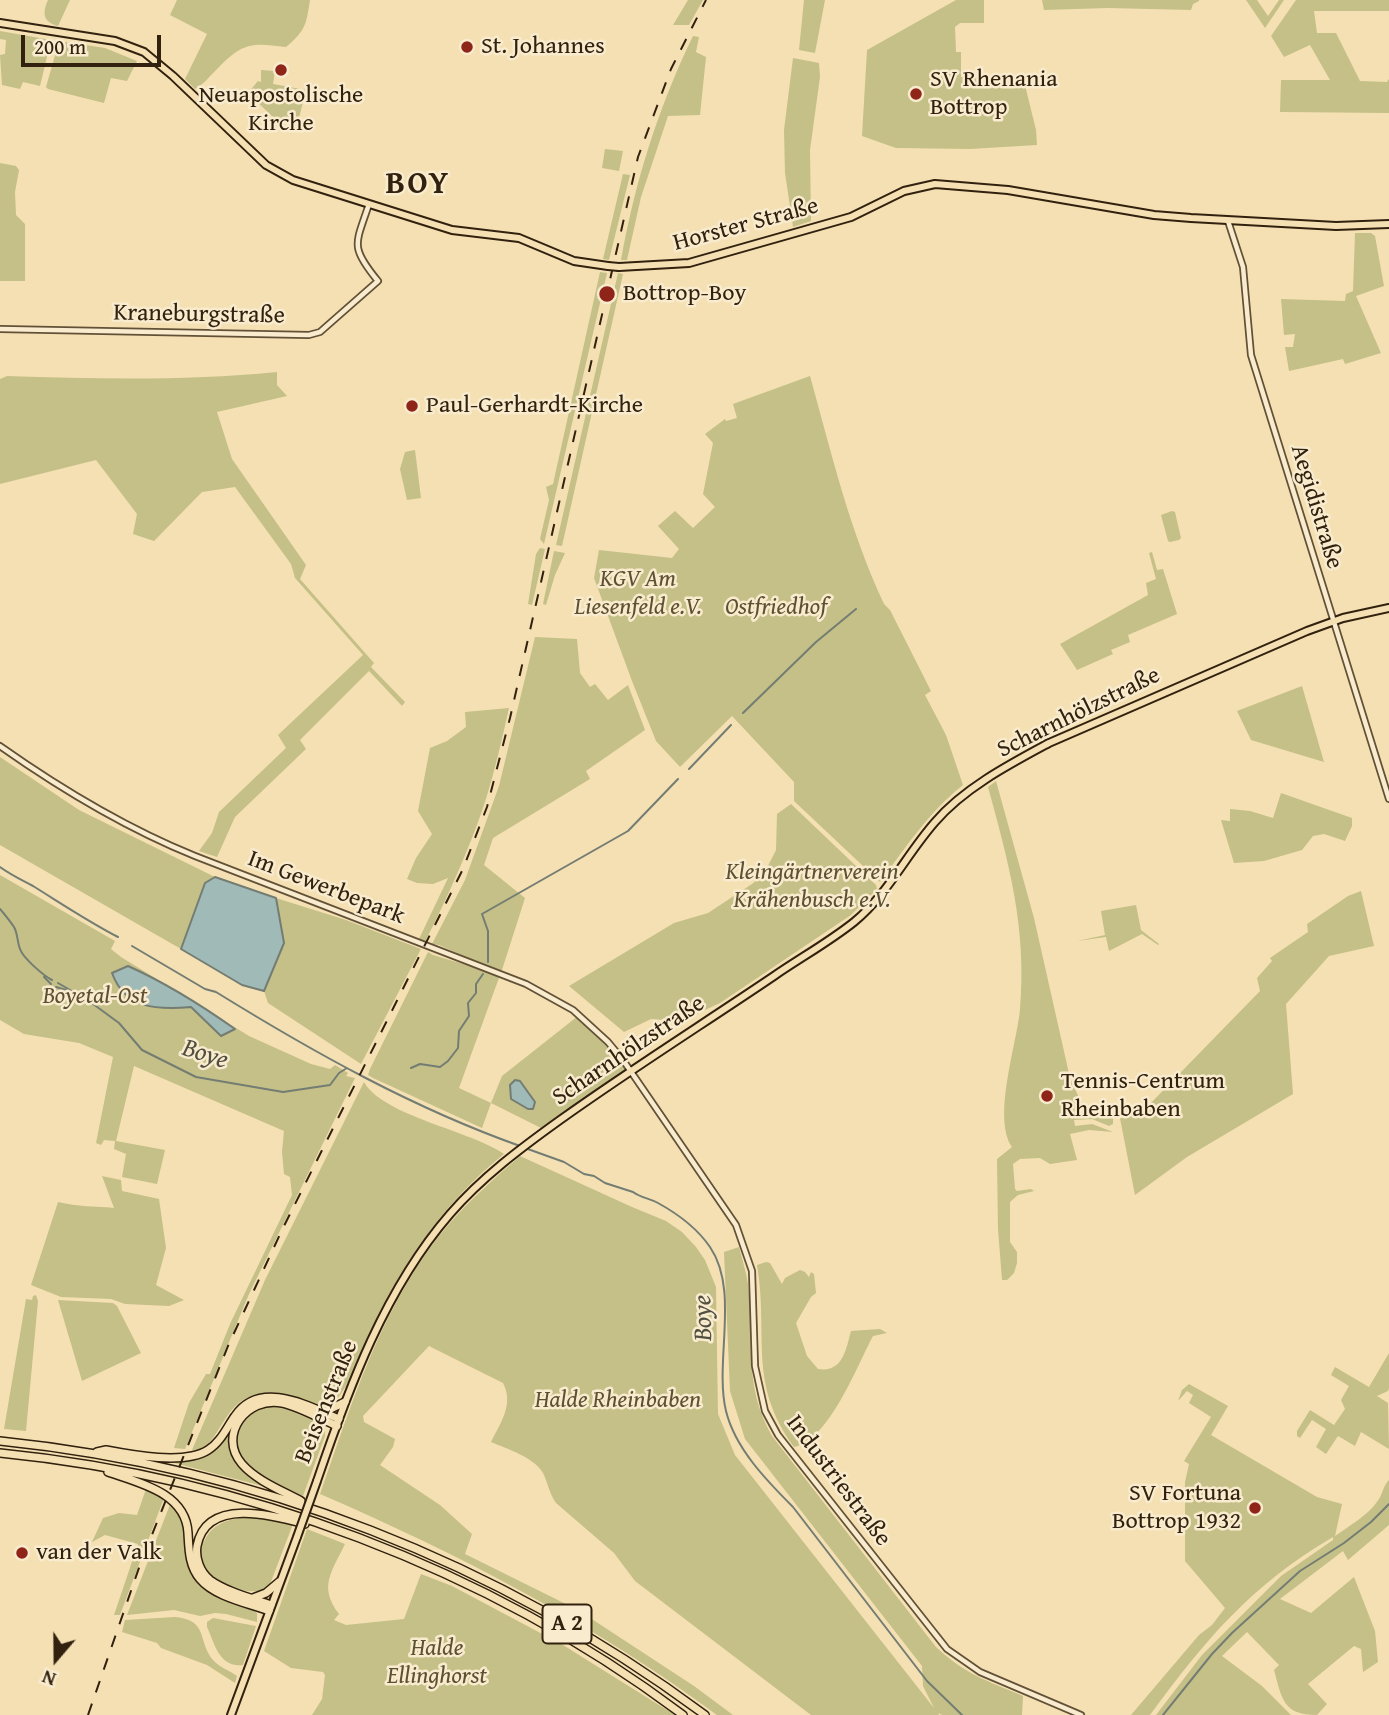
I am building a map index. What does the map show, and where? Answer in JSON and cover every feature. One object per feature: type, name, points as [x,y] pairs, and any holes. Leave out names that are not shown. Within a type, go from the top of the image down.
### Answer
[{"type":"highway","points":[[93,1453],[106,1450],[170,1457],[200,1454],[217,1442],[242,1407],[258,1398],[283,1398],[322,1412],[338,1422]]},
{"type":"highway","points":[[313,1508],[263,1481],[243,1466],[234,1449],[234,1431],[244,1412],[265,1402],[283,1403],[338,1422]]},
{"type":"highway","points":[[322,1412],[345,1402]]},
{"type":"highway","name":"A 2","points":[[0,1441],[93,1453],[209,1478],[313,1508],[432,1555],[517,1596],[627,1661],[705,1715]]},
{"type":"highway","name":"A 2","points":[[0,1453],[93,1465],[210,1490],[330,1527],[396,1553],[484,1593],[591,1653],[683,1715]]},
{"type":"highway","points":[[93,1465],[156,1490],[175,1501],[185,1516],[191,1563],[199,1578],[214,1590],[270,1608]]},
{"type":"highway","points":[[270,1608],[209,1579],[198,1564],[196,1550],[199,1536],[208,1523],[229,1515],[258,1514],[314,1527],[330,1527]]},
{"type":"highway","points":[[253,1598],[266,1593],[279,1582]]},
{"type":"main road","name":"Horster Straße","points":[[0,23],[103,38],[144,52],[266,165],[301,184],[464,233],[519,237],[574,261],[608,266],[689,263],[851,216],[904,191],[935,184],[1008,190],[1154,215],[1336,226],[1389,224]]},
{"type":"main road","name":"Scharnhölzstraße","points":[[523,1147],[630,1071],[856,919],[885,891],[941,815],[994,776],[1049,743],[1333,622],[1389,608]]},
{"type":"main road","name":"Beisenstraße","points":[[231,1715],[345,1402],[386,1312],[425,1246],[464,1198],[523,1147]]},
{"type":"street","name":"Kraneburgstraße","points":[[0,329],[309,335],[320,332],[377,281],[359,258],[358,238],[369,204]]},
{"type":"street","name":"Aegidistraße","points":[[1228,221],[1243,267],[1251,355],[1389,799]]},
{"type":"street","name":"Im Gewerbepark","points":[[0,746],[72,793],[151,837],[540,991],[573,1010],[589,1024],[608,1042],[630,1071]]},
{"type":"street","name":"Industriestraße","points":[[630,1071],[740,1235],[752,1271],[755,1366],[765,1410],[778,1435],[932,1633],[964,1662],[1001,1682],[1081,1715]]},
{"type":"green space","points":[[48,0],[70,0],[58,26],[49,22],[45,16]]},
{"type":"green space","points":[[177,0],[310,0],[304,27],[286,47],[247,46],[233,54],[195,89],[185,79],[207,34],[170,15]]},
{"type":"green space","points":[[688,0],[703,0],[689,25],[673,25]]},
{"type":"green space","points":[[804,0],[825,0],[815,53],[799,50]]},
{"type":"green space","points":[[956,0],[984,0],[984,23],[960,23],[955,27],[956,52],[961,52],[961,77],[1023,77],[1037,145],[970,149],[896,148],[862,136],[867,50]]},
{"type":"green space","points":[[1042,0],[1199,1],[1193,4],[1191,10],[1044,10]]},
{"type":"green space","points":[[1246,0],[1257,0],[1268,16],[1279,0],[1284,0],[1265,28]]},
{"type":"green space","points":[[1296,0],[1389,0],[1389,11],[1314,11],[1317,33],[1336,33],[1360,81],[1387,82],[1389,79],[1389,113],[1280,112],[1281,80],[1330,80],[1310,45],[1284,57],[1271,36]]},
{"type":"green space","points":[[0,31],[51,40],[40,86],[23,82],[20,89],[2,85],[0,55],[5,54],[6,40],[0,39]]},
{"type":"green space","points":[[693,36],[699,37],[696,52],[706,57],[700,115],[668,116],[641,197],[627,260],[621,260],[633,202],[649,146],[669,90]]},
{"type":"green space","points":[[59,41],[105,48],[137,61],[127,81],[111,78],[104,103],[48,89],[46,87]]},
{"type":"green space","points":[[793,58],[819,63],[820,77],[810,150],[811,221],[793,227],[785,173],[784,130]]},
{"type":"green space","points":[[261,70],[275,71],[273,84],[306,90],[297,126],[274,118],[248,93],[258,81],[261,82]]},
{"type":"green space","points":[[605,149],[623,151],[619,171],[602,168]]},
{"type":"green space","points":[[0,163],[16,166],[19,170],[15,192],[16,215],[25,224],[25,281],[0,281]]},
{"type":"green space","points":[[623,174],[630,175],[609,260],[603,259]]},
{"type":"green space","points":[[1355,233],[1371,233],[1375,236],[1384,286],[1356,296],[1381,353],[1345,364],[1343,359],[1289,371],[1285,347],[1293,347],[1295,334],[1284,335],[1281,299],[1345,301],[1346,294],[1353,291]]},
{"type":"green space","points":[[600,272],[607,273],[544,544],[540,539],[549,500],[546,487],[553,484]]},
{"type":"green space","points":[[618,273],[623,274],[562,546],[556,545]]},
{"type":"green space","points":[[277,372],[277,385],[287,396],[217,412],[232,459],[306,565],[300,579],[374,663],[371,667],[405,702],[402,706],[369,671],[300,740],[306,749],[235,817],[217,857],[199,851],[212,833],[219,812],[286,748],[278,735],[363,655],[295,578],[291,564],[235,487],[202,492],[154,541],[133,534],[137,514],[96,460],[0,484],[0,379],[7,376],[176,378]]},
{"type":"green space","name":"Ostfriedhof","points":[[810,376],[842,492],[861,548],[884,604],[890,610],[931,691],[925,695],[946,735],[963,785],[928,819],[880,882],[794,801],[794,782],[732,716],[680,767],[656,741],[594,578],[599,550],[672,558],[679,549],[658,526],[675,511],[693,528],[715,507],[703,494],[713,443],[705,434],[725,419],[737,418],[733,404]]},
{"type":"green space","points":[[415,450],[421,498],[407,500],[400,469],[405,452]]},
{"type":"green space","points":[[1175,512],[1181,538],[1170,542],[1161,515]]},
{"type":"green space","points":[[540,548],[545,549],[532,605],[528,604],[536,554]]},
{"type":"green space","points":[[554,551],[565,553],[546,605],[543,604]]},
{"type":"green space","points":[[1152,552],[1157,570],[1163,569],[1177,614],[1128,635],[1130,642],[1111,650],[1113,654],[1077,670],[1060,644],[1148,595],[1146,583],[1156,579],[1149,553]]},
{"type":"green space","points":[[535,637],[577,639],[580,673],[590,687],[595,684],[608,700],[628,685],[645,730],[586,771],[590,779],[493,838],[484,865],[525,898],[501,973],[432,944],[465,880],[499,786]]},
{"type":"green space","points":[[1302,686],[1324,762],[1251,740],[1237,711]]},
{"type":"green space","points":[[509,708],[479,820],[458,873],[425,942],[419,939],[448,878],[433,884],[407,879],[416,858],[432,834],[418,811],[430,748],[447,741],[466,727],[465,712]]},
{"type":"green space","points":[[0,757],[79,810],[215,877],[205,883],[181,949],[0,845]]},
{"type":"green space","points":[[996,781],[1034,918],[1070,1078],[1081,1102],[1108,1116],[1113,1115],[1113,1124],[1109,1126],[1092,1119],[1074,1120],[1075,1126],[1092,1124],[1113,1132],[1089,1130],[1070,1134],[1077,1160],[1050,1164],[1040,1158],[1020,1159],[1013,1164],[1015,1189],[1034,1191],[1018,1195],[1010,1202],[1010,1242],[1017,1252],[1017,1263],[1014,1273],[1007,1280],[1002,1280],[997,1159],[1012,1147],[1006,1134],[1004,1118],[1007,1080],[1020,1009],[1021,951],[1015,896],[988,787]]},
{"type":"green space","points":[[1281,793],[1352,818],[1352,826],[1345,841],[1324,834],[1313,836],[1302,850],[1264,861],[1234,863],[1221,820],[1230,821],[1230,809],[1250,811],[1273,818]]},
{"type":"green space","name":"Kleingärtnerverein Krähenbusch e.V.","points":[[791,804],[876,885],[877,889],[851,915],[720,1003],[681,1021],[651,1019],[624,1032],[569,986],[674,923],[708,913],[752,884],[764,874],[776,850],[777,814]]},
{"type":"green space","name":"Boyetal-Ost","points":[[0,875],[115,941],[111,949],[121,957],[249,1036],[311,1064],[330,1069],[335,1065],[348,1073],[346,1076],[355,1078],[249,1294],[185,1449],[174,1448],[189,1403],[206,1374],[210,1374],[230,1324],[292,1195],[290,1177],[284,1174],[284,1131],[134,1066],[116,1141],[165,1150],[157,1184],[122,1177],[126,1154],[114,1149],[115,1141],[104,1140],[101,1145],[96,1143],[113,1057],[79,1043],[24,1034],[0,1020]]},
{"type":"green space","points":[[1361,891],[1374,946],[1329,956],[1286,1004],[1293,1094],[1187,1157],[1135,1195],[1119,1113],[1146,1108],[1260,991],[1257,978],[1272,961],[1270,958],[1308,932],[1307,924],[1348,896]]},
{"type":"green space","points":[[276,898],[346,920],[421,949],[361,1064],[268,1003],[264,991],[284,943]]},
{"type":"green space","points":[[1136,905],[1141,930],[1158,945],[1142,934],[1109,951],[1106,937],[1077,941],[1105,935],[1101,911]]},
{"type":"green space","points":[[428,952],[500,975],[459,1088],[491,1103],[482,1128],[368,1075]]},
{"type":"green space","points":[[578,1016],[608,1042],[629,1071],[545,1130],[491,1103],[502,1076]]},
{"type":"green space","points":[[364,1082],[374,1094],[408,1114],[504,1154],[465,1189],[416,1250],[377,1317],[346,1387],[333,1403],[326,1406],[317,1405],[272,1393],[247,1398],[234,1408],[206,1446],[192,1450],[265,1280]]},
{"type":"green space","name":"Halde Rheinbaben","points":[[520,1156],[666,1221],[682,1232],[696,1247],[705,1260],[716,1287],[718,1414],[735,1455],[934,1708],[923,1686],[922,1666],[745,1439],[730,1391],[724,1252],[739,1247],[748,1284],[753,1379],[763,1417],[772,1436],[936,1647],[967,1671],[1023,1696],[1022,1715],[811,1715],[635,1581],[614,1553],[556,1503],[539,1467],[520,1454],[491,1442],[507,1406],[503,1383],[429,1346],[363,1416],[364,1422],[395,1439],[393,1447],[380,1465],[440,1505],[472,1534],[465,1554],[578,1610],[694,1686],[733,1715],[717,1715],[623,1651],[474,1566],[320,1494],[369,1360],[400,1295],[418,1265],[448,1225]]},
{"type":"green space","points":[[102,1176],[121,1180],[122,1191],[159,1199],[166,1248],[156,1285],[184,1300],[169,1306],[125,1304],[111,1299],[61,1297],[31,1285],[58,1202],[114,1208]]},
{"type":"green space","points":[[770,1263],[782,1284],[785,1278],[800,1270],[809,1277],[811,1272],[814,1274],[816,1293],[796,1323],[807,1356],[818,1369],[833,1367],[838,1363],[845,1352],[851,1331],[880,1329],[887,1333],[873,1336],[841,1400],[819,1431],[794,1447],[779,1423],[765,1380],[757,1265]]},
{"type":"green space","points":[[36,1295],[38,1301],[26,1431],[4,1429],[26,1299],[32,1300]]},
{"type":"green space","points":[[58,1300],[113,1303],[141,1353],[82,1381]]},
{"type":"green space","points":[[1389,1353],[1389,1388],[1377,1396],[1388,1403],[1389,1449],[1361,1432],[1355,1446],[1338,1436],[1326,1454],[1316,1447],[1326,1429],[1312,1420],[1300,1438],[1297,1436],[1297,1431],[1310,1410],[1334,1425],[1345,1409],[1341,1400],[1349,1386],[1331,1375],[1335,1367],[1369,1387]]},
{"type":"green space","points":[[1189,1384],[1228,1406],[1211,1435],[1317,1497],[1342,1504],[1335,1536],[1370,1510],[1389,1480],[1389,1525],[1348,1560],[1343,1551],[1280,1599],[1311,1613],[1354,1577],[1375,1631],[1378,1662],[1363,1672],[1361,1649],[1354,1646],[1308,1684],[1327,1704],[1317,1715],[1297,1712],[1286,1703],[1274,1670],[1279,1665],[1247,1632],[1222,1656],[1262,1686],[1291,1715],[1156,1715],[1202,1655],[1281,1576],[1333,1540],[1333,1537],[1277,1575],[1231,1616],[1150,1715],[1131,1715],[1225,1608],[1185,1561],[1185,1482],[1189,1464],[1184,1461],[1211,1417],[1189,1403],[1193,1395],[1187,1391],[1178,1401],[1182,1390]]},
{"type":"green space","points":[[263,1405],[285,1409],[318,1422],[325,1429],[325,1436],[303,1496],[269,1481],[247,1465],[240,1455],[236,1444],[241,1422],[244,1417]]},
{"type":"green space","points":[[234,1421],[231,1448],[270,1488],[159,1459],[200,1456]]},
{"type":"green space","points":[[146,1489],[164,1498],[120,1615],[114,1615],[138,1544],[105,1535],[92,1542],[103,1518],[119,1513],[137,1515]]},
{"type":"green space","points":[[171,1502],[183,1523],[188,1564],[257,1613],[257,1622],[226,1614],[200,1616],[174,1610],[127,1615]]},
{"type":"green space","points":[[258,1516],[293,1524],[269,1587],[255,1591],[237,1589],[221,1582],[205,1569],[199,1558],[202,1546],[212,1530],[219,1525]]},
{"type":"green space","name":"Halde Ellinghorst","points":[[307,1529],[345,1544],[329,1579],[329,1595],[339,1614],[334,1620],[346,1625],[404,1619],[421,1574],[452,1586],[563,1645],[675,1715],[312,1715],[322,1699],[325,1675],[323,1672],[291,1668],[264,1651]]},
{"type":"green space","points":[[175,1617],[193,1622],[198,1627],[208,1653],[216,1663],[237,1676],[235,1683],[207,1665],[161,1648],[157,1643],[122,1632],[125,1620]]},
{"type":"green space","points":[[213,1618],[256,1626],[243,1665],[228,1663],[219,1653],[207,1627],[207,1622]]},
{"type":"water","points":[[215,877],[276,898],[284,943],[264,991],[242,985],[181,949],[205,883]]},
{"type":"water","points":[[128,966],[183,995],[235,1029],[221,1036],[191,1007],[154,1007],[134,1000],[125,994],[112,973]]},
{"type":"water","points":[[515,1080],[520,1081],[535,1102],[533,1109],[511,1099],[510,1085]]},
{"type":"waterway","points":[[743,713],[816,642],[856,609]]},
{"type":"waterway","points":[[689,769],[731,725]]},
{"type":"waterway","points":[[488,962],[488,931],[482,914],[628,831],[678,779]]},
{"type":"waterway","name":"Boye","points":[[0,867],[118,937]]},
{"type":"waterway","name":"Boye","points":[[0,909],[14,927],[22,953],[52,980]]},
{"type":"waterway","name":"Boye","points":[[132,946],[364,1077],[441,1114],[520,1146]]},
{"type":"waterway","points":[[411,1068],[420,1064],[440,1067],[458,1048],[459,1031],[469,1016],[468,1003],[476,993],[476,984],[483,974]]},
{"type":"waterway","name":"Boye","points":[[44,977],[51,984]]},
{"type":"waterway","name":"Boye","points":[[58,983],[119,1023],[142,1050],[196,1077],[283,1092],[330,1085],[339,1073],[347,1068]]},
{"type":"waterway","name":"Boye","points":[[56,987],[66,990]]},
{"type":"waterway","name":"Boye","points":[[525,1148],[658,1203],[687,1222],[705,1240],[719,1265],[723,1284],[723,1391],[726,1411],[736,1438],[753,1463],[793,1507],[927,1681],[962,1715]]},
{"type":"waterway","points":[[1163,1715],[1232,1633],[1300,1571],[1344,1543],[1389,1504]]},
{"type":"railway","points":[[88,1715],[141,1562],[228,1346],[282,1230],[463,869],[487,807],[510,718],[638,157],[671,69],[706,0]]},
{"type":"place","name":"St. Johannes","points":[[467,47]]},
{"type":"place","name":"Neuapostolische Kirche","points":[[281,70]]},
{"type":"place","name":"SV Rhenania Bottrop","points":[[916,94]]},
{"type":"place","name":"Bottrop-Boy","points":[[607,294]]},
{"type":"place","name":"Paul-Gerhardt-Kirche","points":[[412,406]]},
{"type":"place","name":"Tennis-Centrum Rheinbaben","points":[[1047,1096]]},
{"type":"place","name":"SV Fortuna Bottrop 1932","points":[[1255,1508]]},
{"type":"place","name":"van der Valk","points":[[22,1553]]},
{"type":"district","name":"BOY","points":[[418,185]]},
{"type":"park label","name":"KGV Am Liesenfeld e.V.","points":[[638,594]]}]
